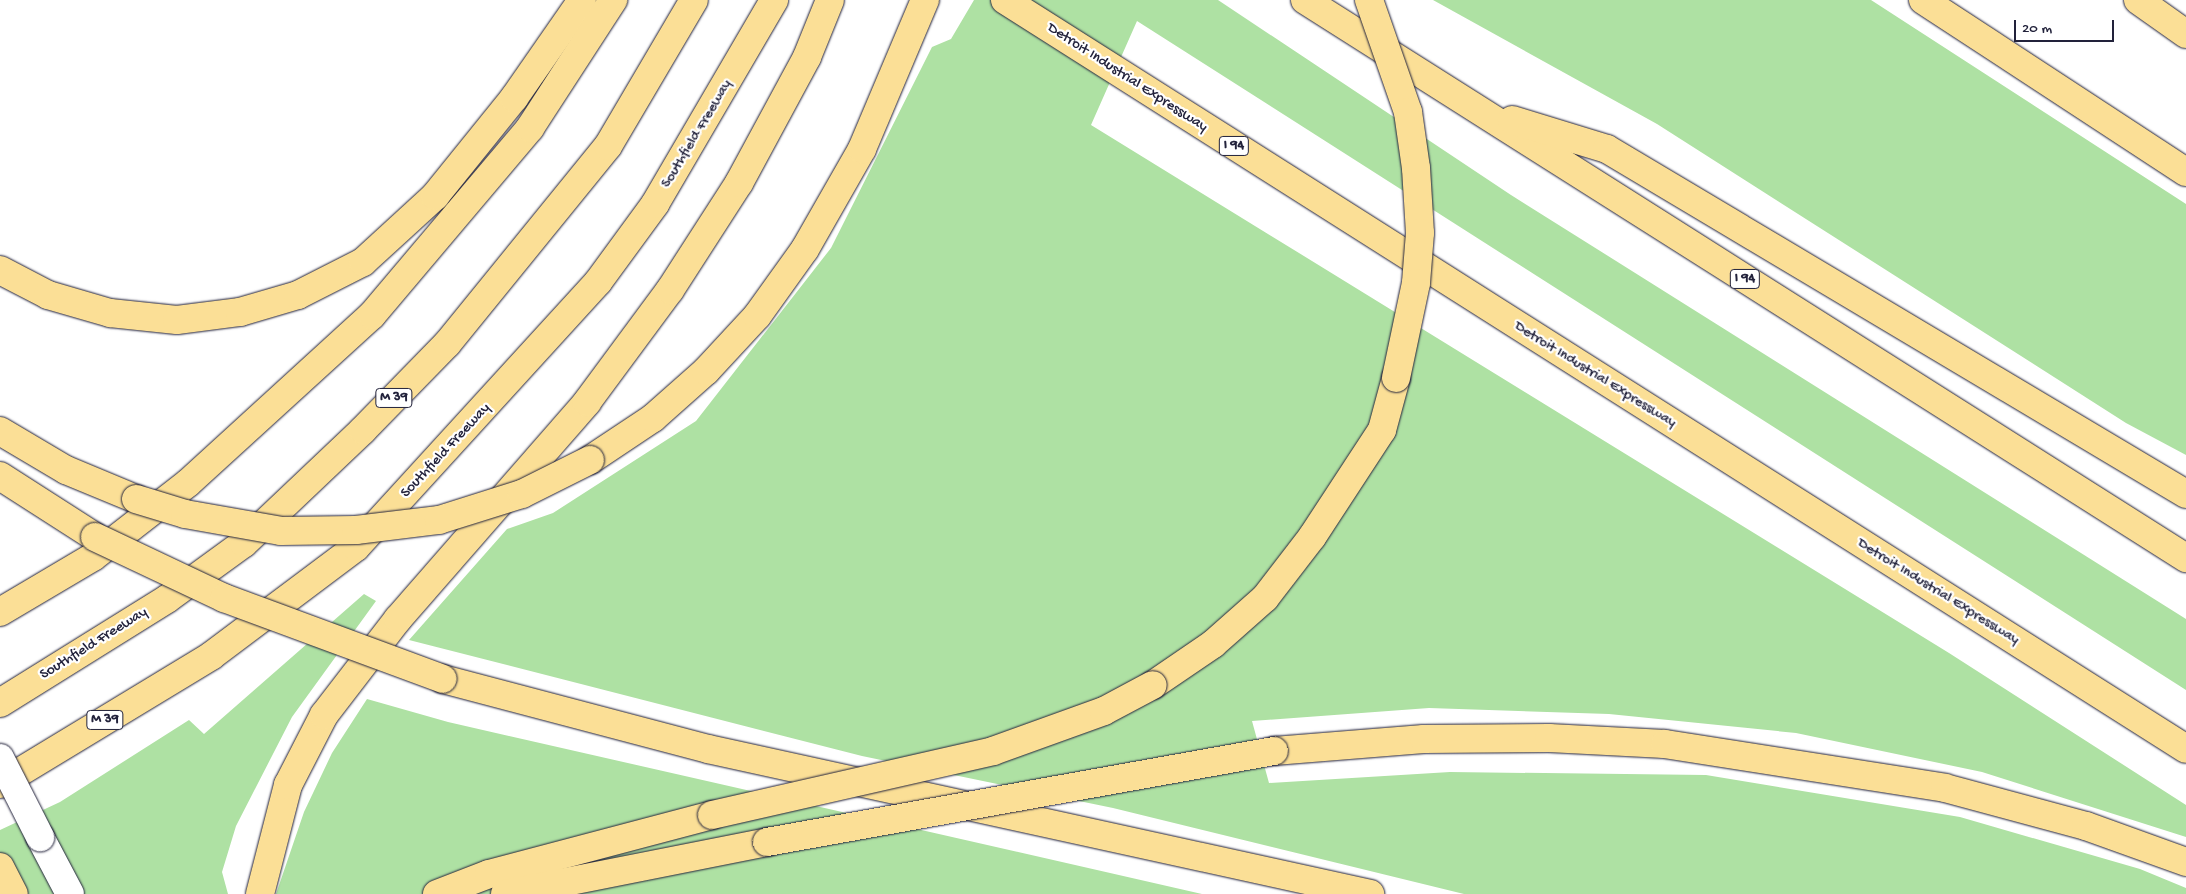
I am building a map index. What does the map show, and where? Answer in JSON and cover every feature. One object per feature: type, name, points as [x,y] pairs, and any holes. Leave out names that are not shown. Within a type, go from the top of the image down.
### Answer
[{"type":"highway","points":[[0,270],[48,295],[101,310],[177,320],[240,312],[298,295],[363,262],[435,196],[514,98],[582,0]]},
{"type":"highway","points":[[0,612],[93,557],[188,483],[372,315],[530,128],[613,0]]},
{"type":"highway","name":"Southfield Freeway","points":[[0,703],[167,599],[244,543],[383,410],[448,344],[608,146],[694,0]]},
{"type":"highway","name":"Southfield Freeway","points":[[0,784],[211,656],[356,547],[598,282],[655,204],[774,0]]},
{"type":"highway","points":[[260,894],[288,785],[324,715],[398,619],[587,402],[670,290],[739,183],[807,57],[830,0]]},
{"type":"highway","points":[[0,431],[66,470],[136,499],[185,514],[281,531],[356,530],[439,520],[522,494],[590,460],[653,418],[706,371],[756,316],[805,249],[862,149],[925,0]]},
{"type":"highway","name":"Detroit Industrial Expressway","points":[[1005,0],[2186,749]]},
{"type":"highway","name":"I 94","points":[[1305,0],[2186,558]]},
{"type":"highway","points":[[437,894],[489,874],[712,815],[993,750],[1053,732],[1152,685],[1213,644],[1265,598],[1312,536],[1382,430],[1412,316],[1420,233],[1416,168],[1408,112],[1369,0]]},
{"type":"highway","points":[[1924,0],[2186,172]]},
{"type":"highway","points":[[2138,0],[2186,34]]},
{"type":"highway","points":[[1480,111],[1607,149],[2186,494]]},
{"type":"highway","points":[[0,476],[95,537],[224,598],[443,679],[708,749],[1370,894]]},
{"type":"highway","points":[[505,894],[867,821],[1274,751],[1424,739],[1549,738],[1664,744],[1945,788],[2086,826],[2186,862]]},
{"type":"highway","points":[[0,867],[14,894]]},
{"type":"main road","points":[[0,758],[70,894]]},
{"type":"green space","points":[[974,0],[1218,0],[1511,195],[2186,619],[2186,690],[1137,21],[1091,125],[1949,653],[2186,805],[2186,837],[1982,772],[1796,733],[1609,714],[1429,708],[1252,721],[1269,783],[1450,772],[1706,775],[1960,817],[2140,869],[2186,888],[2186,894],[1464,894],[1113,808],[862,756],[409,640],[507,529],[553,513],[696,421],[831,248],[932,47],[951,39]]},
{"type":"green space","points":[[1433,0],[1871,0],[2186,204],[2186,455],[2126,423],[1657,124]]},
{"type":"green space","points":[[364,594],[376,601],[292,717],[236,826],[222,872],[228,894],[0,894],[0,830],[60,802],[189,720],[204,734]]},
{"type":"green space","points":[[367,699],[448,722],[1202,894],[276,894],[304,812],[332,753]]}]
